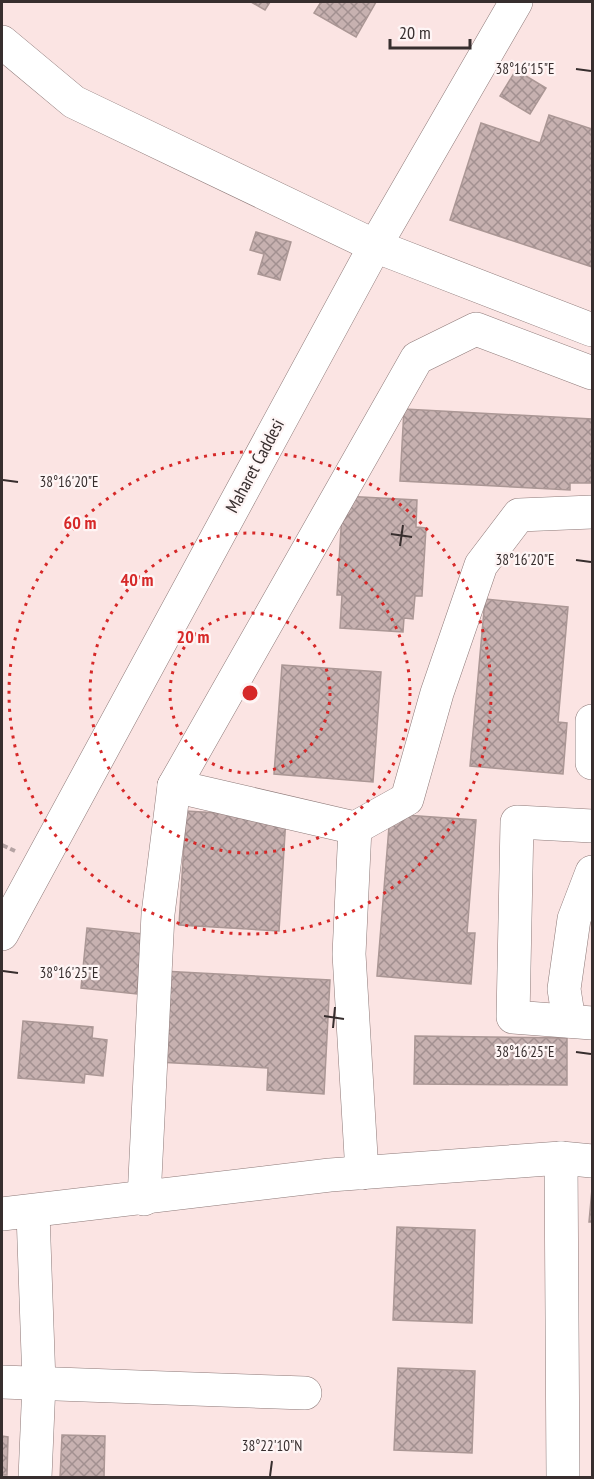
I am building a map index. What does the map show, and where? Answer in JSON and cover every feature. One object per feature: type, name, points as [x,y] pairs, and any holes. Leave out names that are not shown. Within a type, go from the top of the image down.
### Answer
[{"type":"street","name":"Maharet Caddesi","points":[[2,934],[375,246],[516,2]]},
{"type":"street","points":[[2,42],[74,102],[375,246],[592,330]]},
{"type":"street","points":[[144,1199],[158,914],[174,786],[417,358],[476,329],[592,373]]},
{"type":"street","points":[[174,786],[356,828],[407,799],[437,693],[481,565],[519,515],[592,512]]},
{"type":"street","points":[[592,721],[592,763]]},
{"type":"street","points":[[581,1022],[513,1017],[517,822],[592,826]]},
{"type":"street","points":[[356,828],[349,954],[362,1173]]},
{"type":"street","points":[[581,1022],[564,989],[574,919],[592,872]]},
{"type":"street","points":[[35,1478],[39,1383],[17,1214],[362,1173],[577,1159],[578,1424],[563,1478]]},
{"type":"street","points":[[2,1382],[305,1393]]},
{"type":"building","points":[[251,2],[270,2],[265,10]]},
{"type":"building","points":[[321,2],[376,2],[356,37],[314,13]]},
{"type":"building","points":[[516,70],[546,88],[530,114],[500,96]]},
{"type":"building","points":[[549,115],[592,129],[592,267],[450,220],[481,123],[540,143]]},
{"type":"building","points":[[256,232],[291,242],[280,280],[258,274],[264,254],[250,250]]},
{"type":"building","points":[[404,409],[592,419],[592,483],[570,483],[570,490],[400,481]]},
{"type":"building","points":[[343,496],[417,500],[416,527],[426,528],[422,596],[415,596],[413,619],[404,618],[403,632],[340,628],[342,595],[337,595]]},
{"type":"building","points":[[485,599],[568,607],[558,722],[567,723],[563,774],[470,766]]},
{"type":"building","points":[[282,665],[381,672],[373,782],[274,774]]},
{"type":"building","points":[[186,811],[286,817],[279,931],[179,925]]},
{"type":"building","points":[[390,814],[476,820],[467,933],[475,933],[471,984],[377,976]]},
{"type":"building","points":[[87,928],[143,934],[137,994],[81,988]]},
{"type":"building","points":[[162,971],[330,980],[324,1094],[267,1090],[268,1068],[157,1062]]},
{"type":"building","points":[[23,1021],[93,1027],[92,1038],[107,1040],[103,1076],[85,1074],[84,1083],[18,1078]]},
{"type":"building","points":[[415,1036],[567,1038],[567,1085],[414,1084]]},
{"type":"building","points":[[592,1189],[592,1222],[589,1222]]},
{"type":"building","points":[[397,1227],[475,1230],[472,1323],[393,1320]]},
{"type":"building","points":[[398,1368],[475,1371],[472,1453],[394,1450]]},
{"type":"building","points":[[62,1435],[105,1436],[104,1478],[60,1478]]},
{"type":"building","points":[[2,1436],[8,1437],[7,1475],[2,1475]]}]
